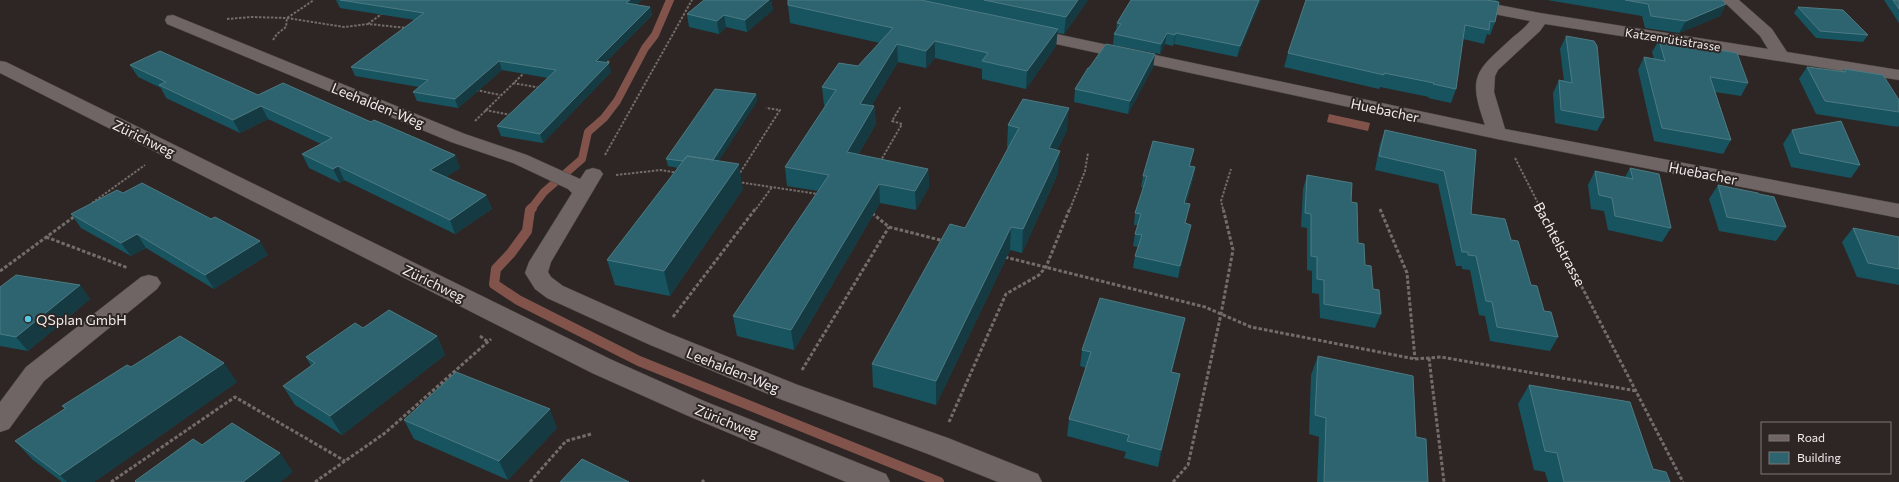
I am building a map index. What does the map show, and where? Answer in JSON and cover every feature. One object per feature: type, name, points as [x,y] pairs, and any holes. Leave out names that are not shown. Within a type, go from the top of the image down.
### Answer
[{"type":"street","name":"Katzenrütistrasse","points":[[1448,0],[1540,18],[1899,74]]},
{"type":"street","points":[[1730,0],[1766,32],[1781,56]]},
{"type":"street","points":[[1497,133],[1484,97],[1485,76],[1490,68],[1534,27],[1540,18]]},
{"type":"street","name":"Leehalden-Weg","points":[[173,20],[458,138],[520,159],[577,182],[536,273],[543,283],[555,292],[657,338],[789,392],[938,446],[1028,482]]},
{"type":"street","name":"Huebacher","points":[[1009,29],[1497,133],[1899,211]]},
{"type":"street","name":"Zürichweg","points":[[0,66],[601,366],[695,408],[876,482]]},
{"type":"street","points":[[0,422],[35,374],[149,283]]},
{"type":"path","points":[[278,64],[293,56],[293,51],[280,48],[272,41],[277,34],[286,27],[287,18],[314,0]]},
{"type":"path","points":[[577,182],[679,25],[692,0]]},
{"type":"path","points":[[368,24],[384,12]]},
{"type":"path","points":[[194,29],[233,18],[287,18],[344,27],[368,24],[415,28]]},
{"type":"path","points":[[596,60],[610,62]]},
{"type":"path","points":[[474,122],[530,68]]},
{"type":"path","points":[[513,83],[542,88]]},
{"type":"path","points":[[472,90],[501,95]]},
{"type":"path","points":[[878,166],[902,124],[892,121],[900,106]]},
{"type":"path","points":[[766,108],[780,110],[735,181],[819,194]]},
{"type":"path","points":[[485,110],[514,116]]},
{"type":"path","name":"Bachtelstrasse","points":[[1497,133],[1509,148],[1637,391],[1683,482]]},
{"type":"path","points":[[90,205],[154,158],[169,150]]},
{"type":"path","points":[[938,446],[1006,294],[1039,275],[1046,267],[1085,171],[1088,152]]},
{"type":"path","points":[[1173,482],[1188,464],[1221,314],[1233,250],[1221,201],[1231,169]]},
{"type":"path","points":[[577,182],[661,170],[683,173]]},
{"type":"path","points":[[657,338],[772,187]]},
{"type":"path","points":[[868,209],[889,227],[948,242]]},
{"type":"path","points":[[1380,209],[1407,273],[1415,359]]},
{"type":"path","points":[[0,271],[78,214]]},
{"type":"path","points":[[789,392],[889,227]]},
{"type":"path","points":[[46,237],[139,272],[149,283]]},
{"type":"path","points":[[1001,256],[1205,307],[1251,327],[1415,359],[1442,357],[1637,391]]},
{"type":"path","points":[[315,482],[385,433],[488,342]]},
{"type":"path","points":[[1429,358],[1444,482]]},
{"type":"path","points":[[112,482],[235,397],[345,461]]},
{"type":"path","points":[[530,482],[566,442],[591,434]]},
{"type":"shaded area","points":[[1329,114],[1370,123],[1368,131],[1327,122]]},
{"type":"building","points":[[340,0],[630,0],[626,3],[650,7],[596,61],[609,63],[540,134],[497,126],[556,70],[499,61],[455,99],[413,92],[428,80],[351,67],[424,13]]},
{"type":"building","points":[[704,0],[769,0],[745,20],[724,15],[717,21],[687,14]]},
{"type":"building","points":[[788,0],[921,0],[1058,29],[1027,71],[982,61],[988,53],[935,41],[926,51],[897,44],[860,104],[874,106],[847,152],[928,169],[915,191],[879,184],[791,330],[733,316],[829,175],[785,167],[836,90],[822,87],[839,63],[858,66],[893,28],[788,5]]},
{"type":"building","points":[[984,0],[1078,0],[1066,17]]},
{"type":"building","points":[[1131,0],[1259,0],[1240,46],[1176,33],[1175,35],[1167,33],[1161,44],[1114,34],[1121,24],[1117,23]]},
{"type":"building","points":[[1306,0],[1486,0],[1499,2],[1495,22],[1490,21],[1489,30],[1465,25],[1456,89],[1384,73],[1384,75],[1288,53]]},
{"type":"building","points":[[1625,0],[1722,0],[1726,4],[1686,21],[1651,16],[1648,4]]},
{"type":"building","points":[[1893,0],[1899,0],[1899,9]]},
{"type":"building","points":[[1798,7],[1843,10],[1868,35],[1820,31]]},
{"type":"building","points":[[1566,36],[1594,41],[1597,46],[1604,118],[1561,110],[1559,80],[1572,83]]},
{"type":"building","points":[[1659,40],[1737,53],[1748,83],[1710,77],[1731,140],[1662,128],[1644,57],[1665,61]]},
{"type":"building","points":[[1106,44],[1155,54],[1130,101],[1075,89],[1088,68]]},
{"type":"building","points":[[160,51],[258,95],[283,83],[371,122],[374,120],[455,155],[430,170],[486,195],[450,220],[338,166],[333,169],[302,154],[332,138],[261,106],[233,120],[159,85],[166,82],[130,65]]},
{"type":"building","points":[[1807,67],[1846,72],[1844,69],[1883,75],[1899,100],[1899,112],[1825,101]]},
{"type":"building","points":[[715,89],[756,94],[713,160],[687,156],[683,161],[666,159]]},
{"type":"building","points":[[1023,99],[1069,108],[1049,148],[1060,151],[1023,229],[1011,227],[936,381],[872,364],[950,224],[965,228],[1019,128],[1008,125]]},
{"type":"building","points":[[1841,121],[1860,165],[1800,153],[1792,130]]},
{"type":"building","points":[[1385,130],[1476,150],[1471,214],[1505,219],[1511,240],[1518,241],[1531,285],[1537,286],[1544,311],[1551,312],[1558,337],[1497,327],[1492,302],[1486,301],[1476,256],[1468,255],[1468,252],[1462,252],[1444,171],[1379,156]]},
{"type":"building","points":[[1153,141],[1194,149],[1189,166],[1195,167],[1184,203],[1190,204],[1185,223],[1191,225],[1180,266],[1135,256],[1142,235],[1135,234],[1141,214],[1135,213],[1147,176],[1143,176]]},
{"type":"building","points":[[687,156],[739,164],[664,271],[607,260]]},
{"type":"building","points":[[1630,168],[1659,174],[1671,228],[1615,216],[1612,198],[1599,195],[1595,171],[1633,179]]},
{"type":"building","points":[[1307,175],[1352,183],[1351,202],[1357,203],[1358,243],[1364,244],[1365,265],[1371,266],[1373,289],[1379,290],[1381,314],[1324,304],[1324,280],[1317,279],[1317,257],[1311,256],[1311,214],[1305,213]]},
{"type":"building","points":[[142,183],[211,219],[215,217],[260,241],[205,275],[137,234],[121,243],[71,214],[117,190],[123,193]]},
{"type":"building","points":[[1718,185],[1774,197],[1786,227],[1727,217]]},
{"type":"building","points":[[1853,228],[1899,237],[1899,269],[1868,263]]},
{"type":"building","points":[[16,275],[80,285],[16,337],[0,334],[0,287]]},
{"type":"building","points":[[1100,298],[1185,318],[1171,372],[1180,374],[1161,450],[1127,441],[1129,435],[1069,419],[1091,352],[1082,350]]},
{"type":"building","points":[[389,310],[437,336],[330,416],[283,386],[315,363],[306,357],[355,323],[363,328]]},
{"type":"building","points":[[180,336],[224,363],[60,475],[15,441],[66,408],[62,406],[127,365],[131,367]]},
{"type":"building","points":[[1318,356],[1413,376],[1416,437],[1426,439],[1428,482],[1324,482],[1326,418],[1315,415]]},
{"type":"building","points":[[456,372],[550,409],[499,461],[404,420]]},
{"type":"building","points":[[1529,385],[1630,402],[1653,469],[1666,472],[1670,482],[1564,482],[1557,453],[1545,451]]},
{"type":"building","points":[[232,423],[280,453],[243,482],[135,481],[193,439],[202,445]]},
{"type":"building","points":[[582,459],[629,482],[560,482]]},
{"type":"waterway","points":[[531,209],[544,192],[582,159],[588,132],[604,118],[617,101],[645,48],[655,35],[670,0]]},
{"type":"waterway","points":[[531,209],[527,231],[511,253],[496,269],[494,284],[518,300],[639,361],[939,482]]},
{"type":"place","name":"QSplan GmbH","points":[[28,319]]}]
